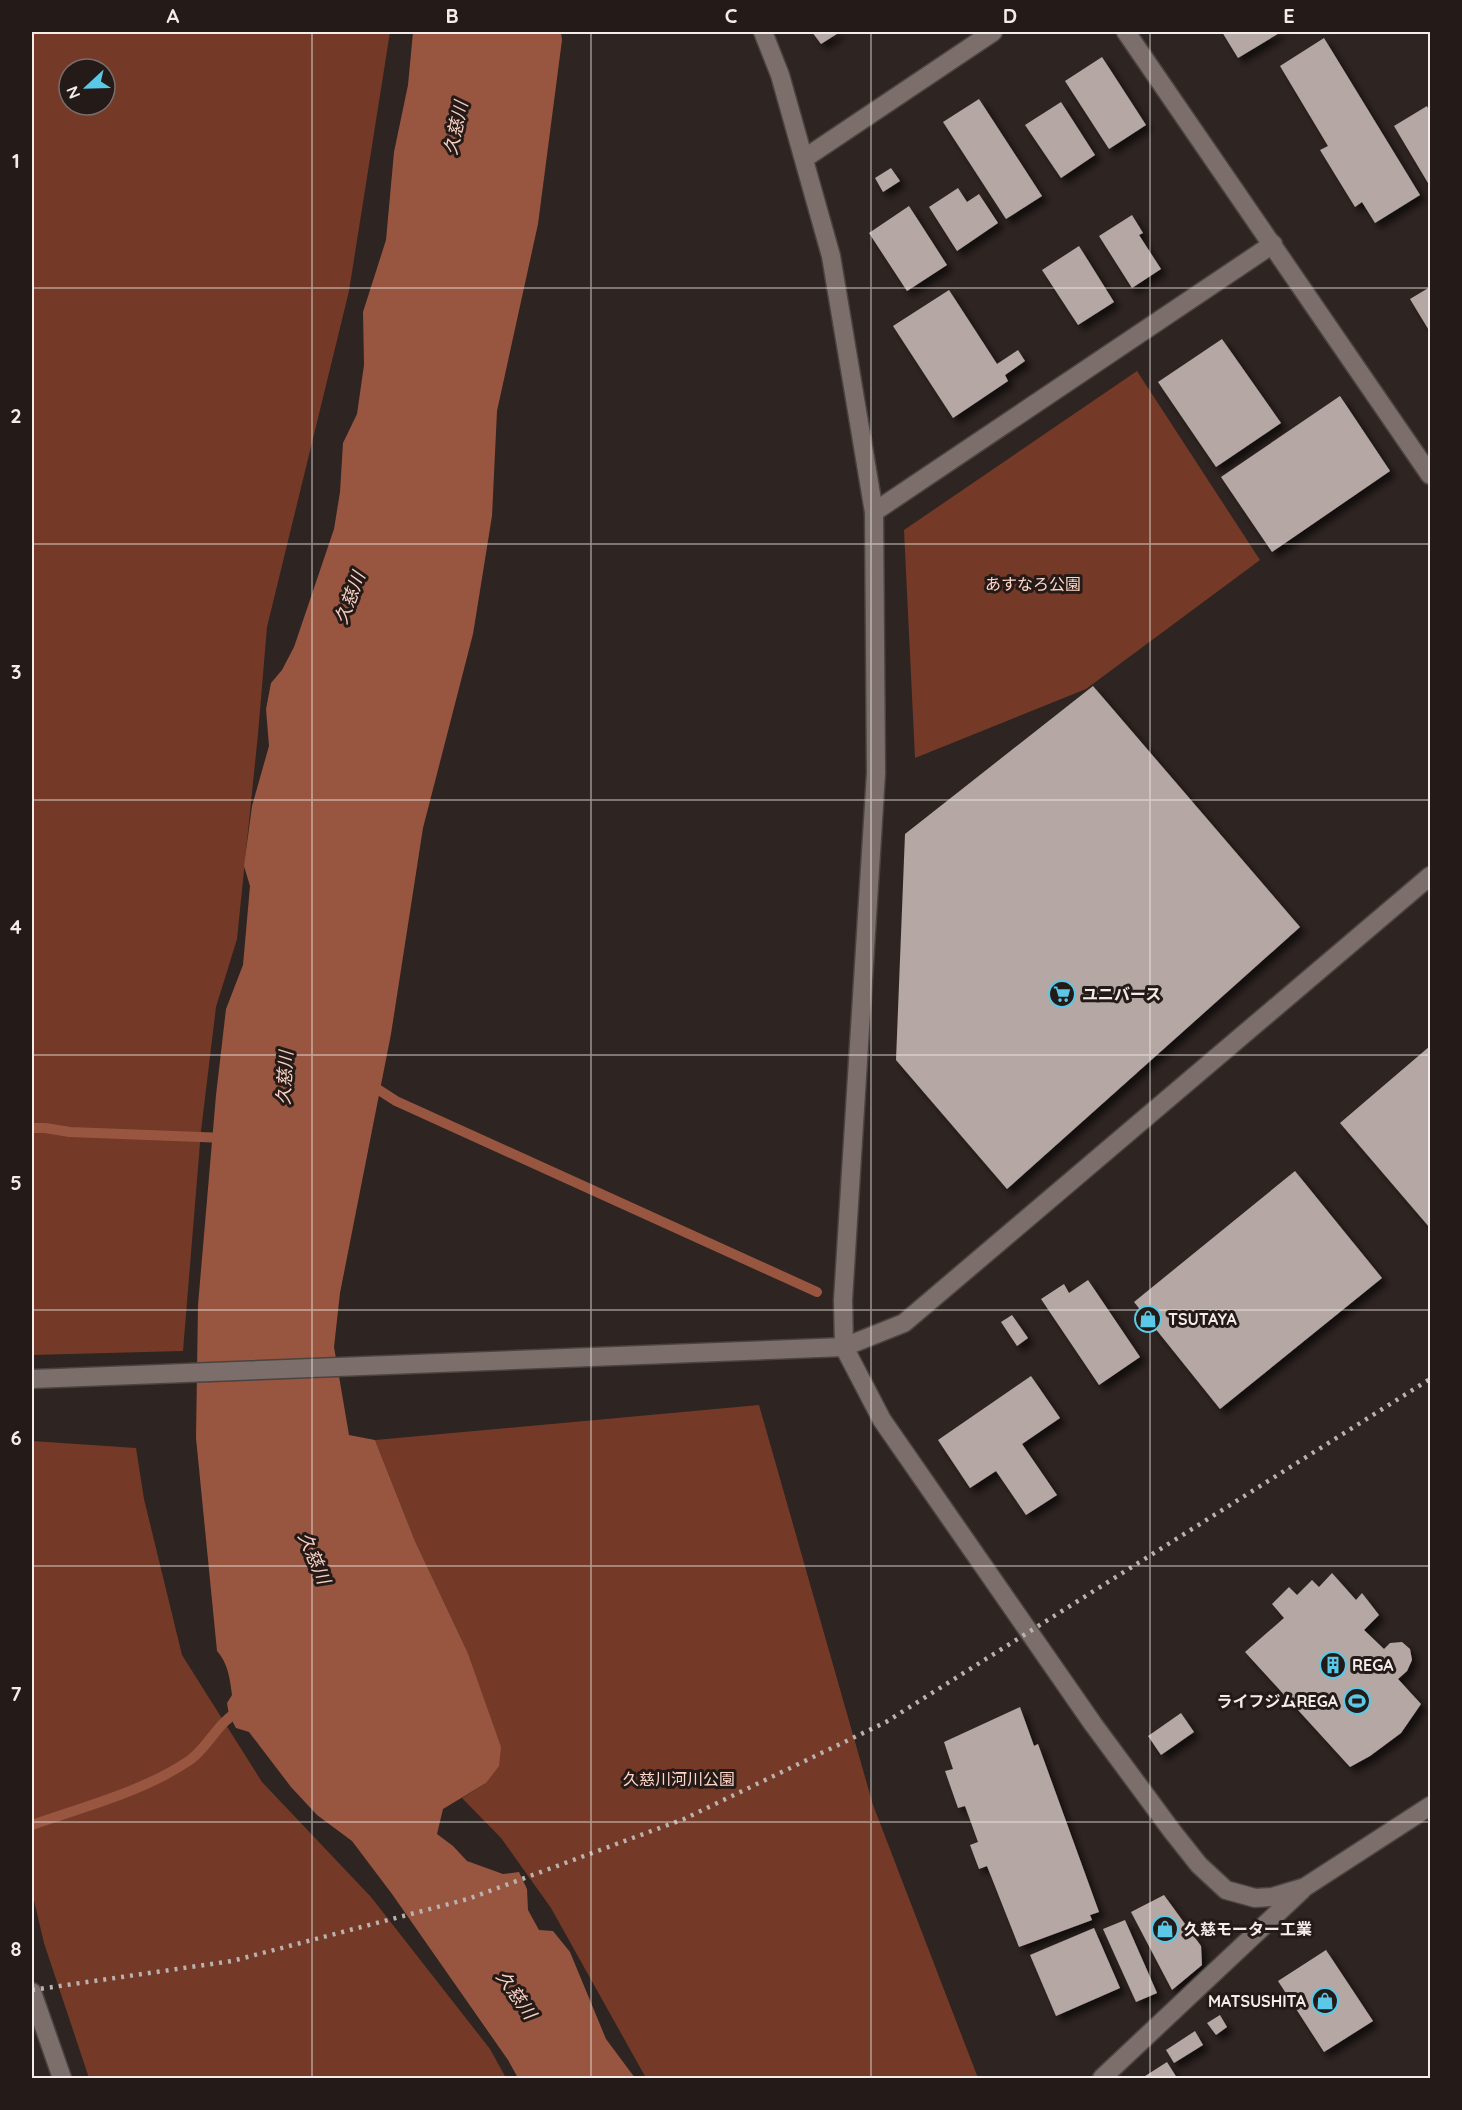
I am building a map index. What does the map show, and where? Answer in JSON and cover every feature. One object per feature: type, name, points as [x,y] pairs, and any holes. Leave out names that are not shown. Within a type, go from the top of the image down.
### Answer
[{"type":"street","points":[[763,32],[780,75],[831,256],[873,512],[876,773],[844,1288],[844,1347],[882,1420],[1093,1724],[1199,1865],[1226,1890],[1255,1898],[1272,1897],[1305,1887]]},
{"type":"street","points":[[805,158],[993,32]]},
{"type":"street","points":[[1126,32],[1431,475]]},
{"type":"street","points":[[873,512],[1273,244]]},
{"type":"street","points":[[32,1379],[844,1347],[904,1323],[1431,876]]},
{"type":"street","points":[[1102,2079],[1305,1887],[1431,1806]]},
{"type":"street","points":[[32,1992],[62,2079]]},
{"type":"green space","points":[[32,32],[390,32],[349,291],[267,627],[237,939],[216,1007],[201,1131],[183,1351],[32,1355]]},
{"type":"green space","name":"あすなろ公園","points":[[1137,371],[1260,560],[1086,689],[915,758],[904,530]]},
{"type":"green space","name":"久慈川河川公園","points":[[759,1405],[873,1805],[978,2078],[646,2078],[551,1908],[501,1838],[462,1798],[486,1783],[467,1651],[415,1541],[375,1440]]},
{"type":"green space","points":[[32,1441],[136,1448],[144,1499],[182,1655],[262,1782],[371,1897],[490,2049],[506,2078],[89,2078],[44,1943],[32,1892]]},
{"type":"water","name":"久慈川","points":[[413,32],[561,32],[562,40],[538,224],[497,411],[492,516],[473,634],[423,828],[391,1034],[340,1293],[334,1347],[349,1435],[375,1440],[415,1541],[467,1651],[501,1747],[499,1766],[486,1783],[443,1809],[437,1834],[467,1861],[503,1874],[519,1872],[527,1889],[528,1910],[539,1930],[553,1931],[570,1952],[606,2039],[635,2078],[518,2078],[508,2060],[392,1894],[352,1841],[317,1815],[291,1787],[249,1732],[236,1728],[229,1715],[227,1703],[232,1695],[228,1672],[217,1651],[196,1438],[198,1305],[216,1095],[226,1009],[243,965],[250,886],[244,866],[252,806],[269,746],[266,709],[271,683],[282,670],[294,647],[334,529],[340,492],[343,443],[357,414],[364,365],[363,312],[386,240],[394,152],[408,85]]},
{"type":"building","points":[[812,32],[840,32],[821,44]]},
{"type":"building","points":[[1222,32],[1281,32],[1238,58]]},
{"type":"building","points":[[1324,38],[1420,195],[1375,223],[1362,202],[1355,207],[1320,150],[1328,146],[1280,66]]},
{"type":"building","points":[[1102,57],[1146,125],[1109,149],[1065,81]]},
{"type":"building","points":[[979,99],[1042,196],[1006,219],[943,122]]},
{"type":"building","points":[[1061,102],[1095,155],[1061,178],[1025,125]]},
{"type":"building","points":[[1427,106],[1430,113],[1430,181],[1428,183],[1394,126]]},
{"type":"building","points":[[891,168],[900,181],[883,192],[875,178]]},
{"type":"building","points":[[958,188],[967,202],[979,194],[998,223],[957,251],[929,207]]},
{"type":"building","points":[[909,206],[947,265],[907,291],[869,233]]},
{"type":"building","points":[[1132,215],[1143,233],[1139,235],[1161,269],[1132,288],[1099,236]]},
{"type":"building","points":[[1079,246],[1114,302],[1078,325],[1042,270]]},
{"type":"building","points":[[1430,287],[1430,332],[1410,299]]},
{"type":"building","points":[[949,290],[997,364],[1018,350],[1025,361],[1005,375],[1008,381],[953,418],[893,326]]},
{"type":"building","points":[[1222,339],[1281,423],[1216,467],[1158,382]]},
{"type":"building","points":[[1340,396],[1390,471],[1272,552],[1221,477]]},
{"type":"building","name":"ユニバース","points":[[1093,686],[1300,927],[1007,1189],[896,1060],[905,834]]},
{"type":"building","points":[[1430,1046],[1430,1228],[1340,1123]]},
{"type":"building","points":[[1295,1171],[1382,1278],[1220,1409],[1134,1302]]},
{"type":"building","points":[[1088,1280],[1140,1357],[1099,1385],[1041,1299],[1064,1284],[1069,1293]]},
{"type":"building","points":[[1012,1315],[1028,1338],[1017,1346],[1001,1322]]},
{"type":"building","points":[[1031,1376],[1060,1418],[1022,1444],[1057,1495],[1026,1515],[996,1471],[970,1488],[938,1440]]},
{"type":"building","name":"REGA","points":[[1332,1573],[1356,1600],[1362,1593],[1379,1615],[1364,1630],[1384,1649],[1390,1643],[1402,1642],[1410,1649],[1412,1660],[1407,1671],[1398,1679],[1421,1704],[1401,1733],[1370,1756],[1350,1767],[1245,1652],[1284,1618],[1272,1604],[1289,1587],[1297,1595],[1312,1580],[1319,1587]]},
{"type":"building","points":[[1020,1707],[1034,1746],[1038,1744],[1099,1912],[1090,1915],[1092,1920],[1019,1947],[987,1866],[979,1869],[970,1845],[978,1842],[965,1806],[958,1808],[945,1771],[953,1769],[944,1742]]},
{"type":"building","points":[[1181,1713],[1194,1732],[1161,1755],[1148,1736]]},
{"type":"building","name":"久慈モーター工業","points":[[1164,1895],[1201,1946],[1202,1965],[1172,1990],[1131,1912]]},
{"type":"building","points":[[1125,1920],[1157,1993],[1136,2002],[1103,1929]]},
{"type":"building","points":[[1094,1928],[1120,1988],[1056,2016],[1030,1955]]},
{"type":"building","name":"MATSUSHITA","points":[[1326,1950],[1373,2021],[1324,2052],[1278,1981]]},
{"type":"building","points":[[1220,2015],[1227,2027],[1216,2035],[1207,2023]]},
{"type":"building","points":[[1195,2031],[1203,2045],[1174,2063],[1166,2050]]},
{"type":"building","points":[[1167,2062],[1177,2078],[1142,2078]]},
{"type":"waterway","points":[[368,1083],[396,1101],[817,1292]]},
{"type":"waterway","points":[[32,1128],[70,1132],[226,1138]]},
{"type":"waterway","points":[[32,1825],[154,1781],[190,1760],[226,1720],[242,1709]]},
{"type":"railway","points":[[32,1990],[232,1961],[468,1899],[684,1819],[886,1722],[1430,1379]]},
{"type":"place","name":"ユニバース","points":[[1062,994]]},
{"type":"place","name":"TSUTAYA","points":[[1148,1319]]},
{"type":"place","name":"REGA","points":[[1333,1665]]},
{"type":"place","name":"ライフジムREGA","points":[[1357,1701]]},
{"type":"place","name":"久慈モーター工業","points":[[1165,1929]]},
{"type":"place","name":"MATSUSHITA","points":[[1325,2001]]}]
